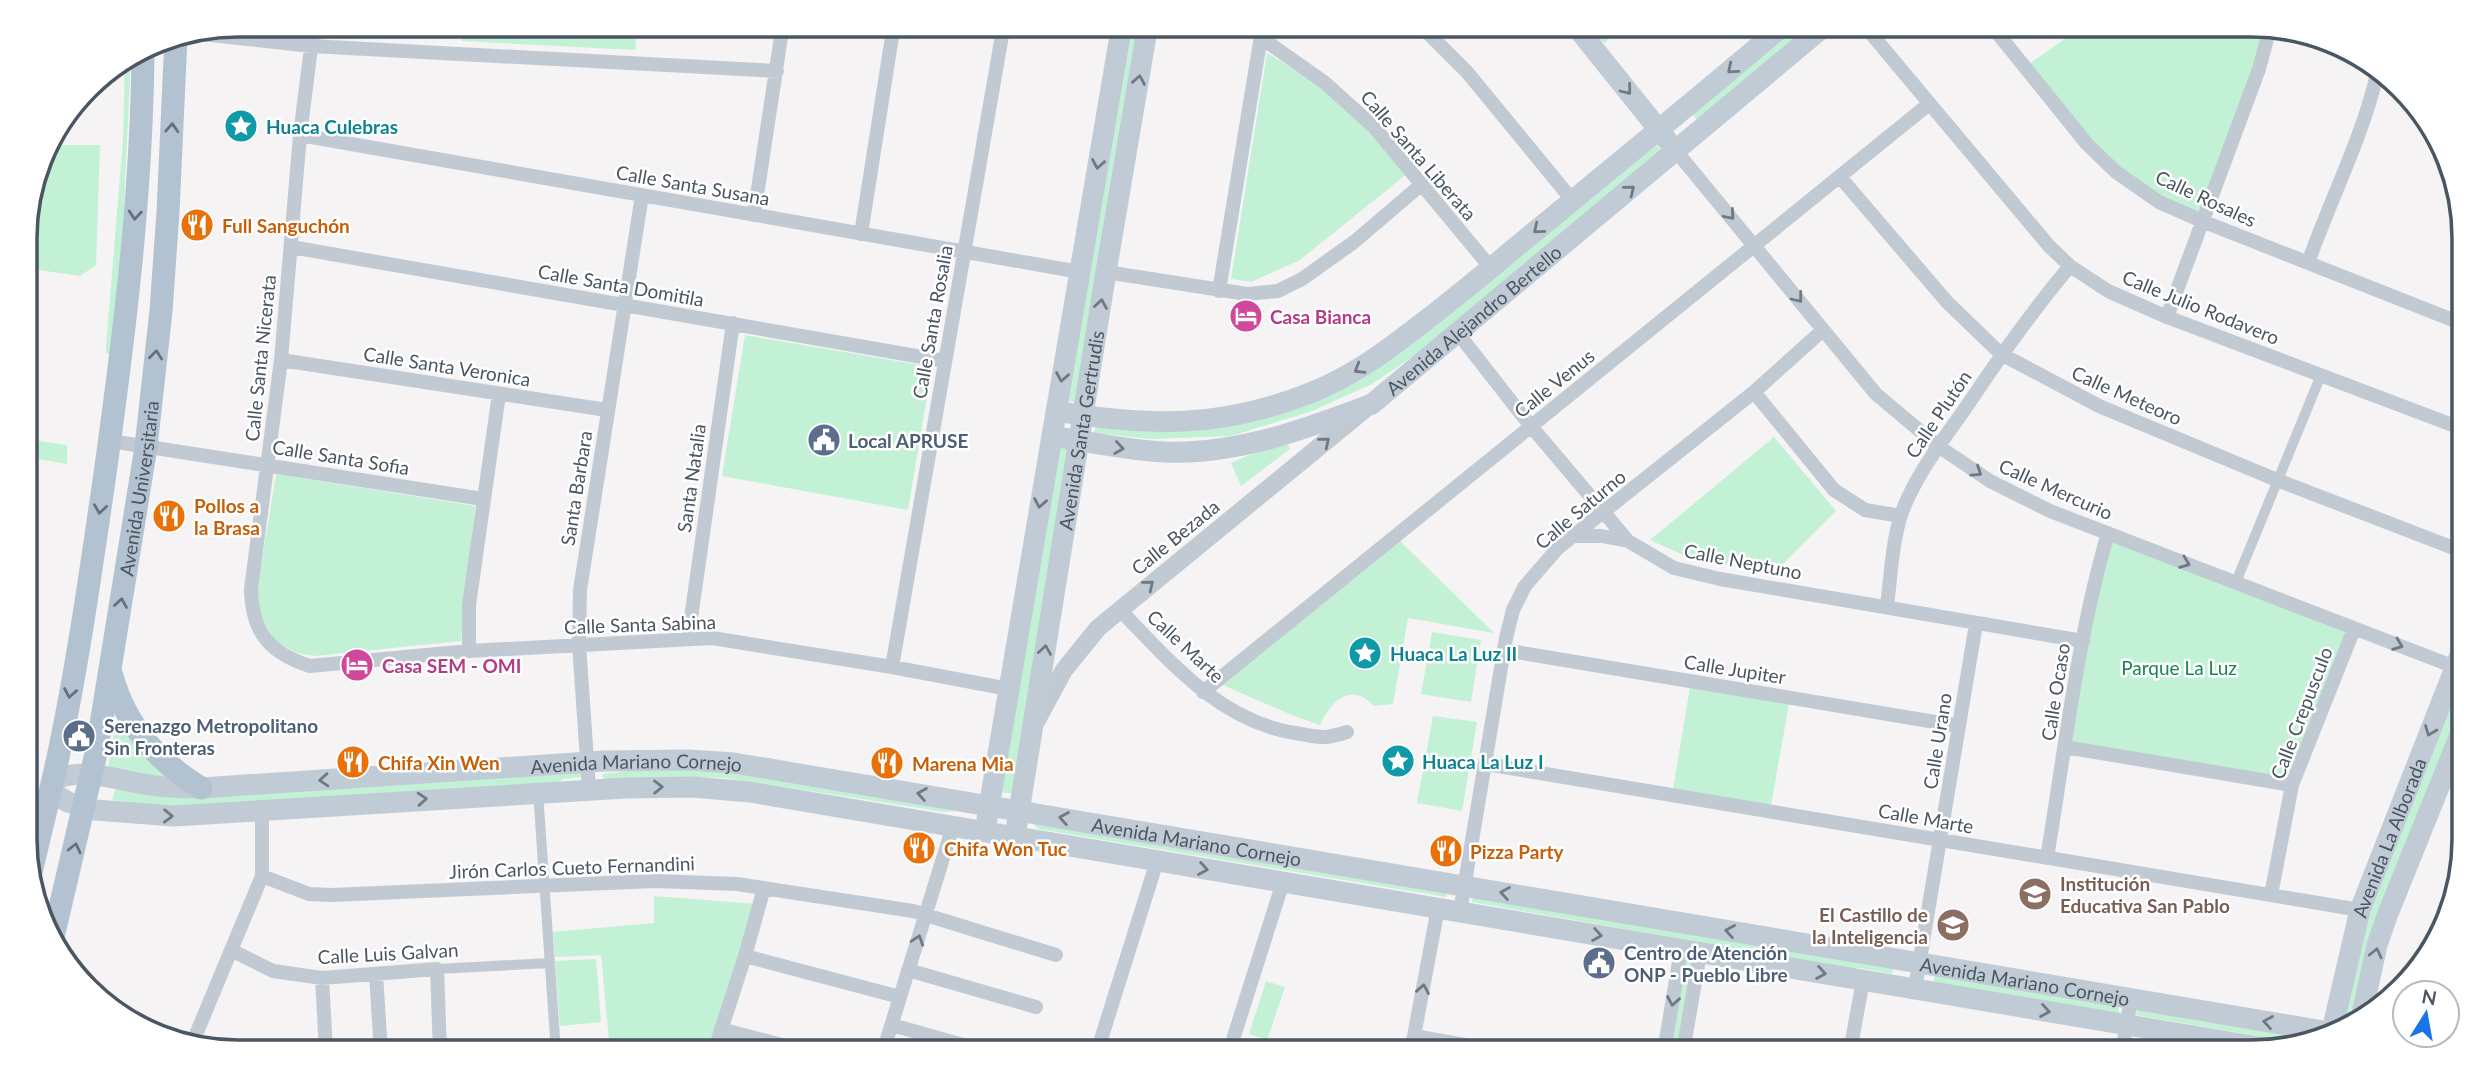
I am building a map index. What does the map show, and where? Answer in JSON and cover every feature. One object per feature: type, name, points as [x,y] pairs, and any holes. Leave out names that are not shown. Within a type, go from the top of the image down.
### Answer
[{"type":"main road","name":"Avenida Santa Gertrudis","points":[[985,832],[1120,37]]},
{"type":"main road","name":"Avenida Santa Gertrudis","points":[[1015,837],[1147,37]]},
{"type":"main road","points":[[1584,37],[1676,151]]},
{"type":"main road","name":"Avenida Alejandro Bertello","points":[[1056,411],[1138,422],[1198,421],[1258,410],[1312,393],[1352,374],[1386,352],[1491,268],[1769,37]]},
{"type":"main road","name":"Avenida Alejandro Bertello","points":[[1052,436],[1132,450],[1167,452],[1224,449],[1307,428],[1372,404],[1812,37]]},
{"type":"main road","name":"Avenida Universitaria","points":[[56,924],[91,775],[111,671],[146,447],[160,324],[176,47]]},
{"type":"main road","name":"Avenida Universitaria","points":[[37,846],[81,631],[110,441],[135,209],[142,61]]},
{"type":"main road","points":[[111,671],[123,706],[142,738],[169,766],[201,788]]},
{"type":"main road","name":"Avenida La Alborada","points":[[2336,1021],[2360,910],[2452,675]]},
{"type":"main road","name":"Avenida La Alborada","points":[[2364,1005],[2377,945],[2387,916],[2452,755]]},
{"type":"main road","name":"Avenida Mariano Cornejo","points":[[2219,1040],[794,799],[718,789],[661,786],[589,789],[174,816],[131,814],[84,807],[68,802],[51,786],[74,774],[165,787],[201,788],[587,762],[688,760],[734,763],[2312,1030]]},
{"type":"main road","points":[[41,876],[51,876],[65,888]]},
{"type":"street","points":[[229,37],[311,46],[777,71]]},
{"type":"street","name":"Calle Santa Nicerata","points":[[310,666],[290,660],[272,647],[259,631],[251,610],[251,589],[281,360],[300,135],[312,37]]},
{"type":"street","points":[[754,215],[781,37]]},
{"type":"street","points":[[861,234],[892,37]]},
{"type":"street","name":"Calle Santa Rosalia","points":[[892,667],[1002,37]]},
{"type":"street","points":[[1219,290],[1261,37]]},
{"type":"street","name":"Calle Santa Liberata","points":[[1269,37],[1345,99],[1374,127],[1491,268]]},
{"type":"street","points":[[1432,37],[1467,72],[1573,201]]},
{"type":"street","name":"Calle Julio Rodavero","points":[[1874,37],[2049,247],[2070,266],[2108,291],[2167,317],[2452,425]]},
{"type":"street","name":"Calle Rosales","points":[[2001,37],[2087,144],[2116,172],[2160,202],[2452,320]]},
{"type":"street","points":[[2167,317],[2259,69],[2267,38]]},
{"type":"street","points":[[2308,263],[2375,79]]},
{"type":"street","name":"Calle Venus","points":[[1203,692],[1929,104]]},
{"type":"street","name":"Calle Santa Susana","points":[[300,135],[1080,272]]},
{"type":"street","name":"Calle Mercurio","points":[[1676,151],[1876,394],[1938,446],[1990,481],[2050,511],[2452,666]]},
{"type":"street","name":"Calle Meteoro","points":[[1840,177],[1947,302],[2000,354],[2099,406],[2277,480],[2452,547]]},
{"type":"street","points":[[1106,272],[1247,294],[1278,290],[1302,279],[1354,242],[1422,184]]},
{"type":"street","name":"Santa Barbara","points":[[589,789],[579,644],[580,590],[642,195]]},
{"type":"street","name":"Calle Santa Domitila","points":[[291,247],[945,361]]},
{"type":"street","name":"Calle Plutón","points":[[1887,606],[1901,516],[1909,493],[2000,354],[2070,266]]},
{"type":"street","name":"Santa Natalia","points":[[688,639],[733,323]]},
{"type":"street","name":"Calle Saturno","points":[[1460,912],[1504,650],[1513,610],[1525,586],[1558,548],[1754,392],[1823,330]]},
{"type":"street","name":"Calle Neptuno","points":[[1457,332],[1628,541],[1674,568],[1720,579],[2083,641]]},
{"type":"street","name":"Calle Santa Veronica","points":[[281,360],[607,410]]},
{"type":"street","points":[[2236,582],[2321,375]]},
{"type":"street","points":[[1754,392],[1834,490],[1865,510],[1901,516]]},
{"type":"street","points":[[470,651],[469,605],[499,394]]},
{"type":"street","name":"Calle Bezada","points":[[1033,728],[1064,670],[1098,628],[1372,404]]},
{"type":"street","name":"Calle Santa Sofia","points":[[110,441],[483,499]]},
{"type":"street","name":"Calle Ocaso","points":[[2047,858],[2095,577],[2108,533]]},
{"type":"street","points":[[1573,536],[1602,536],[1628,541]]},
{"type":"street","name":"Calle Marte","points":[[1119,609],[1203,692],[1247,718],[1281,731],[1327,738],[1347,732]]},
{"type":"street","name":"Calle Urano","points":[[1915,989],[1976,624]]},
{"type":"street","name":"Calle Crepusculo","points":[[2271,895],[2292,785],[2354,629]]},
{"type":"street","name":"Calle Santa Sabina","points":[[310,666],[579,644],[688,639],[730,640],[1009,689]]},
{"type":"street","name":"Calle Jupiter","points":[[1504,650],[1959,726]]},
{"type":"street","points":[[2065,747],[2292,785]]},
{"type":"street","name":"Calle Marte","points":[[1486,764],[2360,910]]},
{"type":"street","points":[[538,792],[555,1038]]},
{"type":"street","points":[[196,1035],[262,876],[262,810]]},
{"type":"street","points":[[887,1040],[953,826]]},
{"type":"street","points":[[1101,1040],[1157,861]]},
{"type":"street","name":"Jirón Carlos Cueto Fernandini","points":[[262,876],[309,894],[331,895],[544,884],[655,881],[737,884],[913,911],[1056,955]]},
{"type":"street","points":[[1233,1040],[1283,882]]},
{"type":"street","points":[[718,1040],[764,888]]},
{"type":"street","points":[[1414,1040],[1438,908]]},
{"type":"street","name":"Calle Luis Galvan","points":[[233,951],[273,971],[322,978],[550,963]]},
{"type":"street","points":[[1667,1040],[1691,951]]},
{"type":"street","points":[[1684,1040],[1691,951]]},
{"type":"street","points":[[745,956],[900,997]]},
{"type":"street","points":[[437,970],[440,1040]]},
{"type":"street","points":[[908,970],[1036,1007]]},
{"type":"street","points":[[376,974],[380,1040]]},
{"type":"street","points":[[322,978],[325,1040]]},
{"type":"street","points":[[1852,1040],[1863,980]]},
{"type":"street","points":[[2124,1040],[2131,999]]},
{"type":"street","points":[[892,1025],[945,1040]]},
{"type":"street","points":[[722,1029],[763,1040]]},
{"type":"street","points":[[1415,1037],[1433,1040]]},
{"type":"green space","points":[[462,37],[635,37],[636,50],[462,41]]},
{"type":"green space","points":[[1129,37],[1140,37],[1077,403],[1065,400]]},
{"type":"green space","points":[[1599,37],[1612,37],[1604,43]]},
{"type":"green space","points":[[1777,37],[1797,37],[1697,120],[1688,109]]},
{"type":"green space","points":[[2068,37],[2267,38],[2202,221],[2116,172],[2025,67]]},
{"type":"green space","points":[[1267,53],[1322,87],[1374,130],[1408,173],[1300,260],[1251,282],[1231,279]]},
{"type":"green space","points":[[130,68],[122,251],[110,354],[106,353],[106,347],[123,139],[125,72]]},
{"type":"green space","points":[[1649,141],[1661,149],[1415,355],[1372,384],[1312,411],[1231,436],[1151,439],[1094,433],[1097,423],[1136,427],[1344,386]]},
{"type":"green space","points":[[59,145],[100,145],[96,265],[80,276],[37,270],[37,224],[41,198]]},
{"type":"green space","points":[[745,335],[932,367],[908,510],[722,476]]},
{"type":"green space","points":[[1774,437],[1836,511],[1774,573],[1690,558],[1650,540]]},
{"type":"green space","points":[[1286,439],[1290,449],[1241,486],[1231,463]]},
{"type":"green space","points":[[37,441],[67,445],[67,464],[37,459]]},
{"type":"green space","points":[[1062,445],[1071,452],[1014,794],[1001,792],[1054,447]]},
{"type":"green space","points":[[276,474],[475,506],[461,641],[315,656],[297,653],[275,641],[262,619],[256,597]]},
{"type":"green space","name":"Parque La Luz","points":[[2108,533],[2354,629],[2292,785],[2065,747]]},
{"type":"green space","points":[[1399,540],[1494,633],[1408,618],[1393,704],[1374,706],[1357,695],[1343,697],[1330,708],[1320,725],[1218,683]]},
{"type":"green space","points":[[1432,632],[1481,640],[1471,702],[1421,694]]},
{"type":"green space","points":[[1691,681],[1790,698],[1770,811],[1672,795]]},
{"type":"green space","points":[[2452,698],[2452,738],[2381,918],[2360,1008],[2344,1017],[2367,914]]},
{"type":"green space","points":[[119,711],[168,778],[108,767]]},
{"type":"green space","points":[[1433,716],[1477,722],[1462,811],[1417,803]]},
{"type":"green space","points":[[688,763],[955,811],[945,812],[726,778],[603,781],[603,774]]},
{"type":"green space","points":[[582,770],[581,777],[563,779],[554,785],[177,809],[112,800],[116,786]]},
{"type":"green space","points":[[1036,819],[1449,883],[1446,897],[1038,829],[1035,826]]},
{"type":"green space","points":[[1473,895],[1895,959],[1892,974],[1851,969],[1472,902]]},
{"type":"green space","points":[[654,896],[756,904],[713,1040],[609,1040],[601,955],[555,957],[553,932],[654,923]]},
{"type":"green space","points":[[596,959],[601,1022],[560,1026],[555,961]]},
{"type":"green space","points":[[1683,960],[1690,961],[1692,966],[1680,1040],[1666,1040]]},
{"type":"green space","points":[[1936,969],[2119,999],[2119,1016],[1933,984]]},
{"type":"green space","points":[[1266,981],[1285,987],[1267,1040],[1249,1034]]},
{"type":"green space","points":[[2139,1002],[2310,1031],[2276,1039],[2136,1015]]},
{"type":"place","name":"Huaca Culebras","points":[[241,126]]},
{"type":"place","name":"Full Sanguchón","points":[[197,225]]},
{"type":"place","name":"Casa Bianca","points":[[1246,316]]},
{"type":"place","name":"Local APRUSE","points":[[824,440]]},
{"type":"place","name":"Pollos a la Brasa","points":[[169,516]]},
{"type":"place","name":"Huaca La Luz II","points":[[1365,653]]},
{"type":"place","name":"Casa SEM - OMI","points":[[357,665]]},
{"type":"place","name":"Serenazgo Metropolitano Sin Fronteras","points":[[79,736]]},
{"type":"place","name":"Huaca La Luz I","points":[[1398,761]]},
{"type":"place","name":"Chifa Xin Wen","points":[[353,762]]},
{"type":"place","name":"Marena Mia","points":[[887,763]]},
{"type":"place","name":"Chifa Won Tuc","points":[[919,848]]},
{"type":"place","name":"Pizza Party","points":[[1446,851]]},
{"type":"place","name":"Institución Educativa San Pablo","points":[[2035,894]]},
{"type":"place","name":"El Castillo de la Inteligencia","points":[[1953,925]]},
{"type":"place","name":"Centro de Atención ONP - Pueblo Libre","points":[[1599,963]]}]
